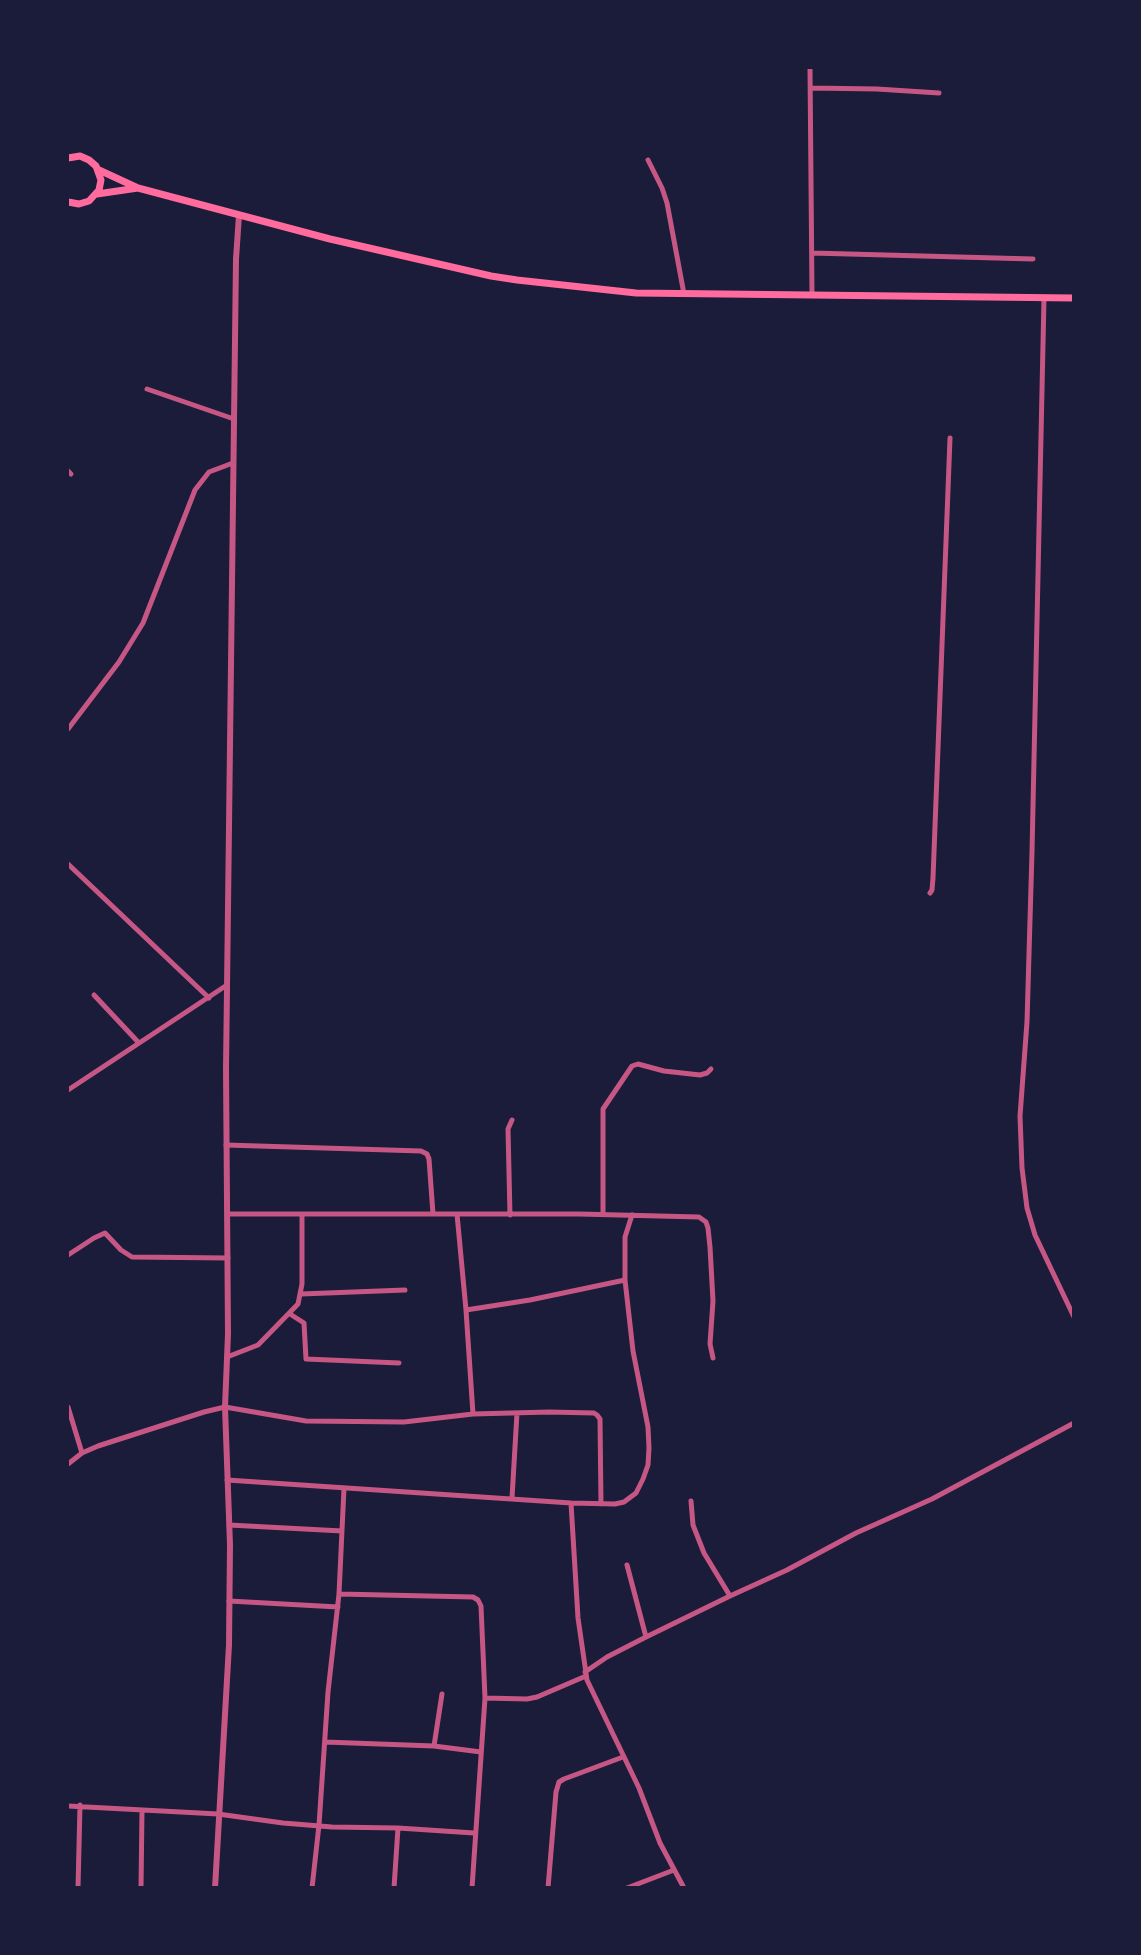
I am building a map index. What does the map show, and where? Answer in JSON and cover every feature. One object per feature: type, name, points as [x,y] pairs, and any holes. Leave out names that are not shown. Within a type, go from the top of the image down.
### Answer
[{"type":"main road","points":[[68,158],[75,156],[85,158],[93,162],[99,170],[138,188],[330,239],[491,276],[618,292],[1074,298]]},
{"type":"main road","points":[[68,202],[84,203],[96,194],[101,185],[99,170]]},
{"type":"main road","points":[[96,194],[138,188]]},
{"type":"street","points":[[810,68],[812,294]]},
{"type":"street","points":[[811,88],[939,93]]},
{"type":"street","points":[[648,160],[667,203],[684,294]]},
{"type":"street","points":[[215,1887],[229,1645],[229,1525],[225,1407],[228,1258],[227,985],[236,259],[239,215]]},
{"type":"street","points":[[812,253],[1033,259]]},
{"type":"street","points":[[1044,298],[1032,874],[1027,1022],[1020,1116],[1022,1168],[1030,1218],[1035,1235],[1074,1317]]},
{"type":"street","points":[[147,389],[234,419]]},
{"type":"street","points":[[930,893],[933,878],[950,438]]},
{"type":"street","points":[[68,729],[120,662],[139,630],[149,610],[195,490],[209,472],[233,463]]},
{"type":"street","points":[[68,864],[209,998]]},
{"type":"street","points":[[68,1090],[227,985]]},
{"type":"street","points":[[94,995],[139,1043]]},
{"type":"street","points":[[603,1214],[603,1109],[632,1066],[638,1064],[664,1071],[700,1075],[711,1069]]},
{"type":"street","points":[[510,1215],[508,1129],[512,1120]]},
{"type":"street","points":[[226,1145],[421,1151],[427,1154],[429,1159],[433,1214]]},
{"type":"street","points":[[228,1214],[603,1214],[699,1217],[708,1228],[710,1247],[713,1301],[710,1344],[713,1358]]},
{"type":"street","points":[[227,1358],[258,1345],[298,1304],[301,1294],[302,1214]]},
{"type":"street","points":[[457,1214],[473,1414]]},
{"type":"street","points":[[228,1480],[571,1503],[615,1504],[624,1502],[636,1493],[648,1465],[648,1427],[633,1351],[625,1280],[625,1237],[632,1215]]},
{"type":"street","points":[[68,1255],[105,1233],[121,1250],[132,1257],[228,1258]]},
{"type":"street","points":[[466,1310],[530,1300],[625,1280]]},
{"type":"street","points":[[301,1294],[405,1290]]},
{"type":"street","points":[[290,1314],[304,1323],[306,1359],[399,1363]]},
{"type":"street","points":[[68,1407],[82,1453]]},
{"type":"street","points":[[68,1464],[82,1453],[136,1433],[225,1407],[306,1420],[404,1422],[473,1414],[573,1412],[597,1414],[600,1419],[601,1504]]},
{"type":"street","points":[[512,1498],[517,1413]]},
{"type":"street","points":[[485,1698],[527,1699],[537,1697],[585,1674],[607,1657],[646,1637],[932,1498],[1074,1423]]},
{"type":"street","points":[[312,1887],[319,1826],[328,1692],[338,1607],[344,1488]]},
{"type":"street","points":[[692,1501],[693,1525],[704,1553],[730,1596]]},
{"type":"street","points":[[571,1503],[574,1576],[585,1674],[639,1788],[660,1842],[684,1887]]},
{"type":"street","points":[[229,1525],[342,1531]]},
{"type":"street","points":[[627,1565],[646,1637]]},
{"type":"street","points":[[339,1594],[443,1595],[472,1597],[478,1600],[482,1610],[485,1698],[472,1887]]},
{"type":"street","points":[[229,1602],[338,1607]]},
{"type":"street","points":[[434,1746],[442,1694]]},
{"type":"street","points":[[325,1742],[434,1746],[481,1752]]},
{"type":"street","points":[[548,1887],[556,1792],[559,1782],[623,1757]]},
{"type":"street","points":[[68,1806],[218,1814],[319,1826],[474,1833]]},
{"type":"street","points":[[78,1887],[80,1806]]},
{"type":"street","points":[[141,1887],[142,1810]]},
{"type":"street","points":[[394,1887],[398,1828]]},
{"type":"street","points":[[627,1887],[674,1870]]}]
